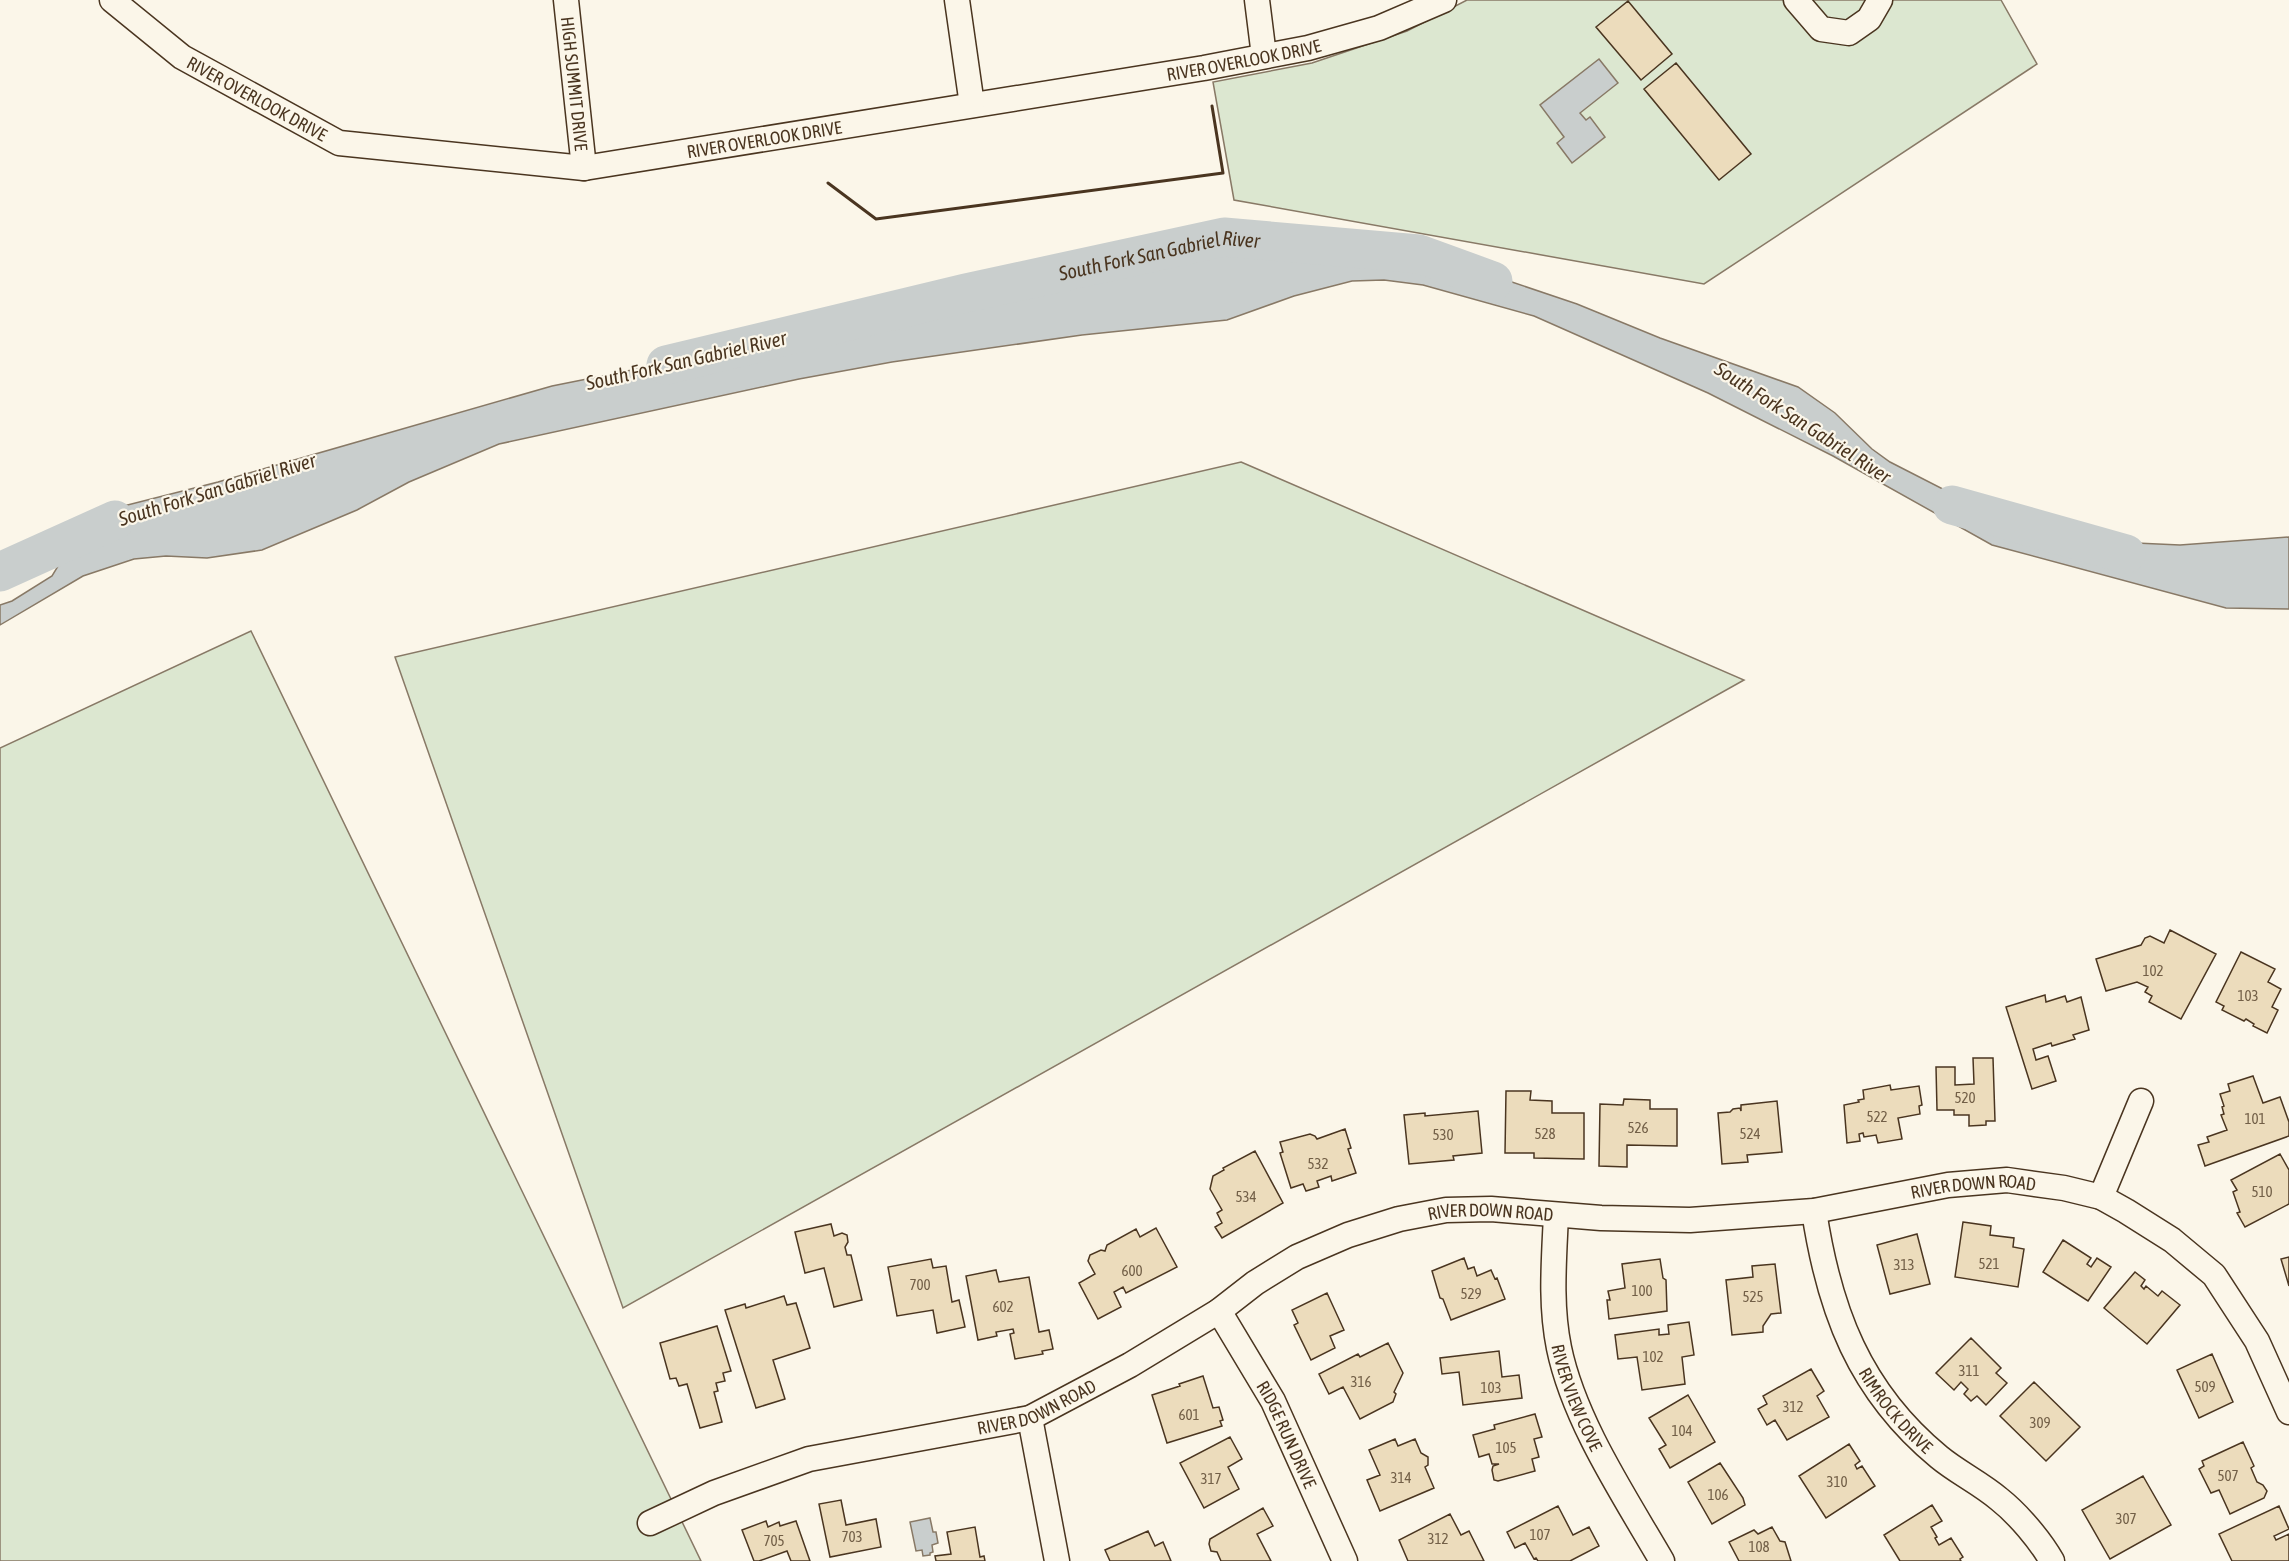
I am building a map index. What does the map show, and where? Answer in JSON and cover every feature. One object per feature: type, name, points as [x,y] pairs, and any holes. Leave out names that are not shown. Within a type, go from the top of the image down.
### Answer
[{"type":"street","name":"RIVER OVERLOOK DRIVE","points":[[112,0],[136,8],[182,57],[339,143],[584,168],[1308,48],[1379,28],[1444,0]]},
{"type":"street","name":"HIGH SUMMIT DRIVE","points":[[566,0],[584,168]]},
{"type":"street","points":[[957,0],[972,105]]},
{"type":"street","points":[[1257,0],[1264,56]]},
{"type":"street","points":[[1796,0],[1821,29],[1849,33],[1869,19],[1880,0]]},
{"type":"street","points":[[2101,1197],[2141,1101]]},
{"type":"street","name":"RIVER DOWN ROAD","points":[[650,1523],[714,1493],[809,1459],[1030,1418],[1130,1365],[1219,1311],[1255,1283],[1297,1257],[1348,1235],[1399,1219],[1457,1210],[1491,1209],[1556,1215],[1690,1220],[1814,1211],[1948,1185],[2007,1180],[2064,1188],[2101,1197],[2172,1240],[2214,1275],[2257,1341],[2289,1412]]},
{"type":"street","name":"RIMROCK DRIVE","points":[[1814,1211],[1821,1258],[1835,1305],[1851,1346],[1855,1356],[1893,1413],[1939,1457],[2000,1499],[2043,1546],[2052,1561]]},
{"type":"street","name":"RIVER VIEW COVE","points":[[1556,1215],[1552,1278],[1559,1349],[1575,1399],[1606,1462],[1662,1561]]},
{"type":"street","name":"RIDGE RUN DRIVE","points":[[1219,1311],[1273,1401],[1345,1561]]},
{"type":"street","points":[[1030,1418],[1057,1561]]},
{"type":"green space","points":[[1467,0],[2001,0],[2037,64],[1704,284],[1234,200],[1213,82],[1312,63],[1407,31]]},
{"type":"green space","points":[[1241,462],[1744,680],[623,1308],[395,657]]},
{"type":"green space","points":[[251,631],[701,1561],[0,1561],[0,748]]},
{"type":"water","points":[[1599,59],[1618,83],[1580,113],[1586,120],[1590,117],[1605,137],[1572,163],[1557,143],[1564,137],[1540,105]]},
{"type":"water","points":[[1351,243],[1397,251],[1503,279],[1577,304],[1660,338],[1798,387],[1835,413],[1872,449],[1890,462],[2017,527],[2070,540],[2180,545],[2289,537],[2289,609],[2226,608],[1992,545],[1833,456],[1708,393],[1534,316],[1423,285],[1384,280],[1352,281],[1294,296],[1227,320],[1082,335],[892,362],[799,379],[499,444],[409,482],[357,510],[262,550],[207,558],[166,556],[134,559],[83,576],[0,625],[0,605],[12,601],[52,576],[63,558],[69,536],[96,513],[218,482],[552,386],[806,335],[1090,269],[1235,249]]},
{"type":"water","points":[[930,1518],[938,1543],[932,1545],[933,1552],[930,1555],[923,1556],[922,1550],[916,1551],[910,1522]]},
{"type":"building","points":[[1628,1],[1672,54],[1641,80],[1596,27]]},
{"type":"building","points":[[1676,63],[1751,154],[1719,180],[1644,89]]},
{"type":"building","points":[[2170,930],[2216,954],[2181,1019],[2149,1002],[2152,996],[2145,992],[2148,987],[2137,982],[2106,991],[2096,959],[2141,945],[2145,938],[2150,936],[2164,943]]},
{"type":"building","points":[[2241,952],[2275,969],[2268,982],[2281,989],[2272,1007],[2278,1010],[2267,1033],[2253,1026],[2254,1024],[2246,1019],[2244,1021],[2222,1010],[2224,1006],[2216,1002]]},
{"type":"building","points":[[2045,995],[2046,1002],[2065,996],[2067,1002],[2081,997],[2089,1030],[2073,1035],[2075,1039],[2033,1049],[2036,1060],[2048,1056],[2056,1081],[2032,1089],[2006,1007]]},
{"type":"building","points":[[1973,1058],[1993,1058],[1995,1121],[1986,1121],[1986,1125],[1969,1126],[1969,1115],[1954,1115],[1954,1110],[1937,1110],[1936,1067],[1955,1067],[1955,1085],[1974,1084]]},
{"type":"building","points":[[2253,1076],[2263,1103],[2280,1097],[2289,1122],[2289,1136],[2205,1166],[2198,1145],[2209,1142],[2207,1137],[2227,1130],[2221,1115],[2224,1114],[2222,1107],[2224,1106],[2220,1094],[2230,1091],[2228,1084]]},
{"type":"building","points":[[1890,1085],[1891,1090],[1919,1086],[1922,1105],[1919,1106],[1920,1114],[1898,1118],[1902,1139],[1878,1143],[1876,1135],[1864,1137],[1863,1133],[1859,1134],[1860,1141],[1847,1143],[1844,1105],[1864,1099],[1863,1090]]},
{"type":"building","points":[[1506,1091],[1531,1091],[1530,1100],[1552,1101],[1552,1113],[1584,1113],[1584,1159],[1534,1158],[1534,1153],[1505,1153]]},
{"type":"building","points":[[1624,1099],[1650,1100],[1650,1109],[1677,1109],[1677,1146],[1627,1145],[1627,1167],[1599,1166],[1600,1104],[1623,1105]]},
{"type":"building","points":[[1777,1101],[1782,1152],[1747,1155],[1748,1162],[1722,1164],[1718,1113],[1740,1108],[1741,1111],[1741,1105]]},
{"type":"building","points":[[1478,1111],[1482,1153],[1453,1156],[1454,1160],[1409,1164],[1404,1115],[1425,1113],[1425,1116]]},
{"type":"building","points":[[1345,1129],[1351,1148],[1348,1149],[1356,1173],[1332,1181],[1331,1176],[1317,1181],[1319,1187],[1306,1191],[1303,1184],[1291,1188],[1280,1153],[1283,1152],[1280,1142],[1310,1134],[1317,1139]]},
{"type":"building","points":[[1255,1151],[1283,1203],[1222,1238],[1215,1227],[1222,1223],[1217,1213],[1222,1210],[1210,1189],[1213,1176]]},
{"type":"building","points":[[2280,1154],[2289,1170],[2289,1204],[2245,1227],[2237,1213],[2240,1212],[2233,1192],[2237,1190],[2231,1180]]},
{"type":"building","points":[[1963,1222],[1991,1226],[1990,1235],[2014,1238],[2013,1247],[2024,1249],[2018,1287],[1955,1277]]},
{"type":"building","points":[[831,1224],[834,1236],[842,1233],[847,1235],[848,1242],[845,1247],[847,1255],[851,1255],[862,1300],[834,1307],[824,1268],[805,1273],[795,1232]]},
{"type":"building","points":[[1156,1228],[1177,1267],[1126,1293],[1123,1287],[1114,1292],[1121,1307],[1098,1319],[1079,1283],[1095,1274],[1088,1261],[1090,1255],[1101,1250],[1105,1251],[1107,1245],[1136,1229],[1140,1237]]},
{"type":"building","points":[[1917,1234],[1930,1284],[1890,1294],[1877,1245]]},
{"type":"building","points":[[2063,1240],[2091,1258],[2087,1264],[2091,1267],[2097,1258],[2111,1267],[2088,1301],[2043,1272]]},
{"type":"building","points":[[2289,1257],[2289,1286],[2281,1259]]},
{"type":"building","points":[[1464,1258],[1468,1269],[1474,1267],[1477,1276],[1491,1270],[1495,1279],[1497,1278],[1505,1299],[1451,1320],[1443,1299],[1440,1298],[1432,1271]]},
{"type":"building","points":[[931,1259],[933,1268],[946,1266],[952,1302],[959,1300],[965,1327],[937,1333],[933,1310],[897,1316],[888,1267]]},
{"type":"building","points":[[1660,1259],[1663,1278],[1666,1280],[1667,1311],[1609,1319],[1608,1291],[1625,1288],[1622,1264]]},
{"type":"building","points":[[1775,1264],[1781,1313],[1771,1314],[1763,1326],[1763,1332],[1732,1335],[1726,1280],[1753,1277],[1752,1266]]},
{"type":"building","points":[[996,1270],[999,1282],[1029,1277],[1039,1332],[1049,1330],[1053,1349],[1042,1351],[1043,1354],[1015,1359],[1010,1334],[1014,1333],[1013,1329],[996,1332],[997,1336],[978,1340],[966,1276]]},
{"type":"building","points":[[2135,1272],[2145,1280],[2141,1286],[2144,1289],[2146,1286],[2158,1296],[2162,1291],[2180,1305],[2147,1344],[2104,1308]]},
{"type":"building","points":[[1327,1293],[1344,1330],[1330,1336],[1335,1348],[1311,1360],[1294,1325],[1298,1323],[1292,1310]]},
{"type":"building","points":[[784,1296],[787,1305],[796,1303],[810,1348],[773,1360],[785,1399],[756,1408],[725,1310],[745,1304],[746,1308]]},
{"type":"building","points":[[1689,1322],[1694,1355],[1682,1357],[1685,1384],[1642,1390],[1637,1357],[1618,1359],[1615,1335],[1659,1329],[1659,1335],[1669,1334],[1668,1325]]},
{"type":"building","points":[[717,1326],[731,1371],[723,1373],[725,1381],[716,1383],[718,1391],[714,1392],[722,1422],[700,1428],[687,1384],[679,1386],[676,1378],[670,1379],[660,1343]]},
{"type":"building","points":[[1971,1338],[2001,1368],[1996,1373],[2007,1383],[1986,1405],[1977,1396],[1971,1401],[1964,1394],[1968,1389],[1961,1382],[1954,1390],[1936,1373]]},
{"type":"building","points":[[1388,1343],[1403,1373],[1394,1392],[1396,1394],[1393,1402],[1360,1419],[1343,1387],[1329,1394],[1319,1374],[1358,1354],[1360,1357]]},
{"type":"building","points":[[1499,1351],[1502,1377],[1519,1375],[1522,1398],[1463,1405],[1459,1372],[1442,1374],[1440,1358]]},
{"type":"building","points":[[2212,1354],[2233,1402],[2199,1418],[2177,1370]]},
{"type":"building","points":[[1811,1369],[1824,1391],[1817,1396],[1829,1417],[1787,1440],[1775,1420],[1767,1425],[1758,1409],[1767,1404],[1763,1396]]},
{"type":"building","points":[[1203,1376],[1213,1408],[1219,1407],[1223,1420],[1220,1421],[1222,1426],[1167,1443],[1152,1395]]},
{"type":"building","points":[[2034,1382],[2080,1427],[2046,1461],[2000,1416]]},
{"type":"building","points":[[1688,1395],[1715,1442],[1670,1468],[1659,1449],[1666,1445],[1649,1418]]},
{"type":"building","points":[[1535,1414],[1542,1437],[1534,1439],[1539,1457],[1532,1459],[1535,1471],[1498,1481],[1494,1480],[1493,1466],[1499,1464],[1492,1464],[1489,1454],[1479,1457],[1473,1435],[1495,1429],[1494,1425]]},
{"type":"building","points":[[1230,1437],[1242,1459],[1228,1467],[1239,1489],[1204,1508],[1180,1463]]},
{"type":"building","points":[[1395,1439],[1398,1446],[1415,1439],[1421,1453],[1428,1457],[1428,1465],[1425,1467],[1434,1488],[1380,1511],[1367,1480],[1380,1475],[1369,1450]]},
{"type":"building","points":[[2243,1442],[2254,1466],[2251,1468],[2257,1482],[2267,1491],[2264,1498],[2230,1514],[2219,1490],[2211,1493],[2199,1469],[2204,1466],[2202,1461]]},
{"type":"building","points":[[1849,1444],[1860,1461],[1855,1465],[1857,1469],[1862,1466],[1875,1486],[1826,1518],[1799,1476]]},
{"type":"building","points":[[1720,1463],[1743,1498],[1745,1505],[1712,1524],[1688,1482]]},
{"type":"building","points":[[2143,1476],[2171,1525],[2110,1559],[2082,1510]]},
{"type":"building","points":[[841,1500],[846,1525],[876,1519],[881,1547],[830,1557],[819,1504]]},
{"type":"building","points":[[1932,1505],[1942,1521],[1931,1527],[1937,1537],[1935,1538],[1939,1545],[1951,1538],[1963,1557],[1961,1561],[1900,1561],[1884,1535]]},
{"type":"building","points":[[1558,1506],[1573,1535],[1589,1527],[1599,1546],[1570,1561],[1538,1561],[1534,1559],[1525,1543],[1515,1548],[1507,1532]]},
{"type":"building","points":[[2279,1506],[2289,1529],[2274,1536],[2276,1540],[2289,1534],[2289,1561],[2232,1561],[2219,1534]]},
{"type":"building","points":[[1263,1508],[1273,1526],[1257,1534],[1271,1561],[1221,1561],[1217,1552],[1211,1551],[1210,1539]]},
{"type":"building","points":[[1450,1514],[1461,1535],[1469,1531],[1484,1561],[1408,1561],[1399,1540]]},
{"type":"building","points":[[766,1521],[768,1527],[779,1522],[780,1526],[796,1521],[810,1561],[791,1561],[787,1551],[754,1561],[742,1530]]},
{"type":"building","points":[[975,1527],[980,1557],[984,1556],[985,1561],[936,1561],[935,1556],[951,1554],[947,1532]]},
{"type":"building","points":[[1772,1527],[1780,1541],[1785,1542],[1791,1561],[1739,1561],[1729,1542],[1754,1530],[1758,1534]]},
{"type":"building","points":[[1148,1531],[1155,1546],[1163,1542],[1171,1561],[1110,1561],[1105,1550]]},
{"type":"waterway","name":"South Fork San Gabriel River","points":[[666,365],[966,293],[1224,237],[1419,254],[1493,281]]},
{"type":"waterway","name":"South Fork San Gabriel River","points":[[1952,505],[2126,554]]},
{"type":"waterway","name":"South Fork San Gabriel River","points":[[0,572],[115,520]]},
{"type":"wall","points":[[828,183],[876,219],[1223,173],[1212,106]]}]
